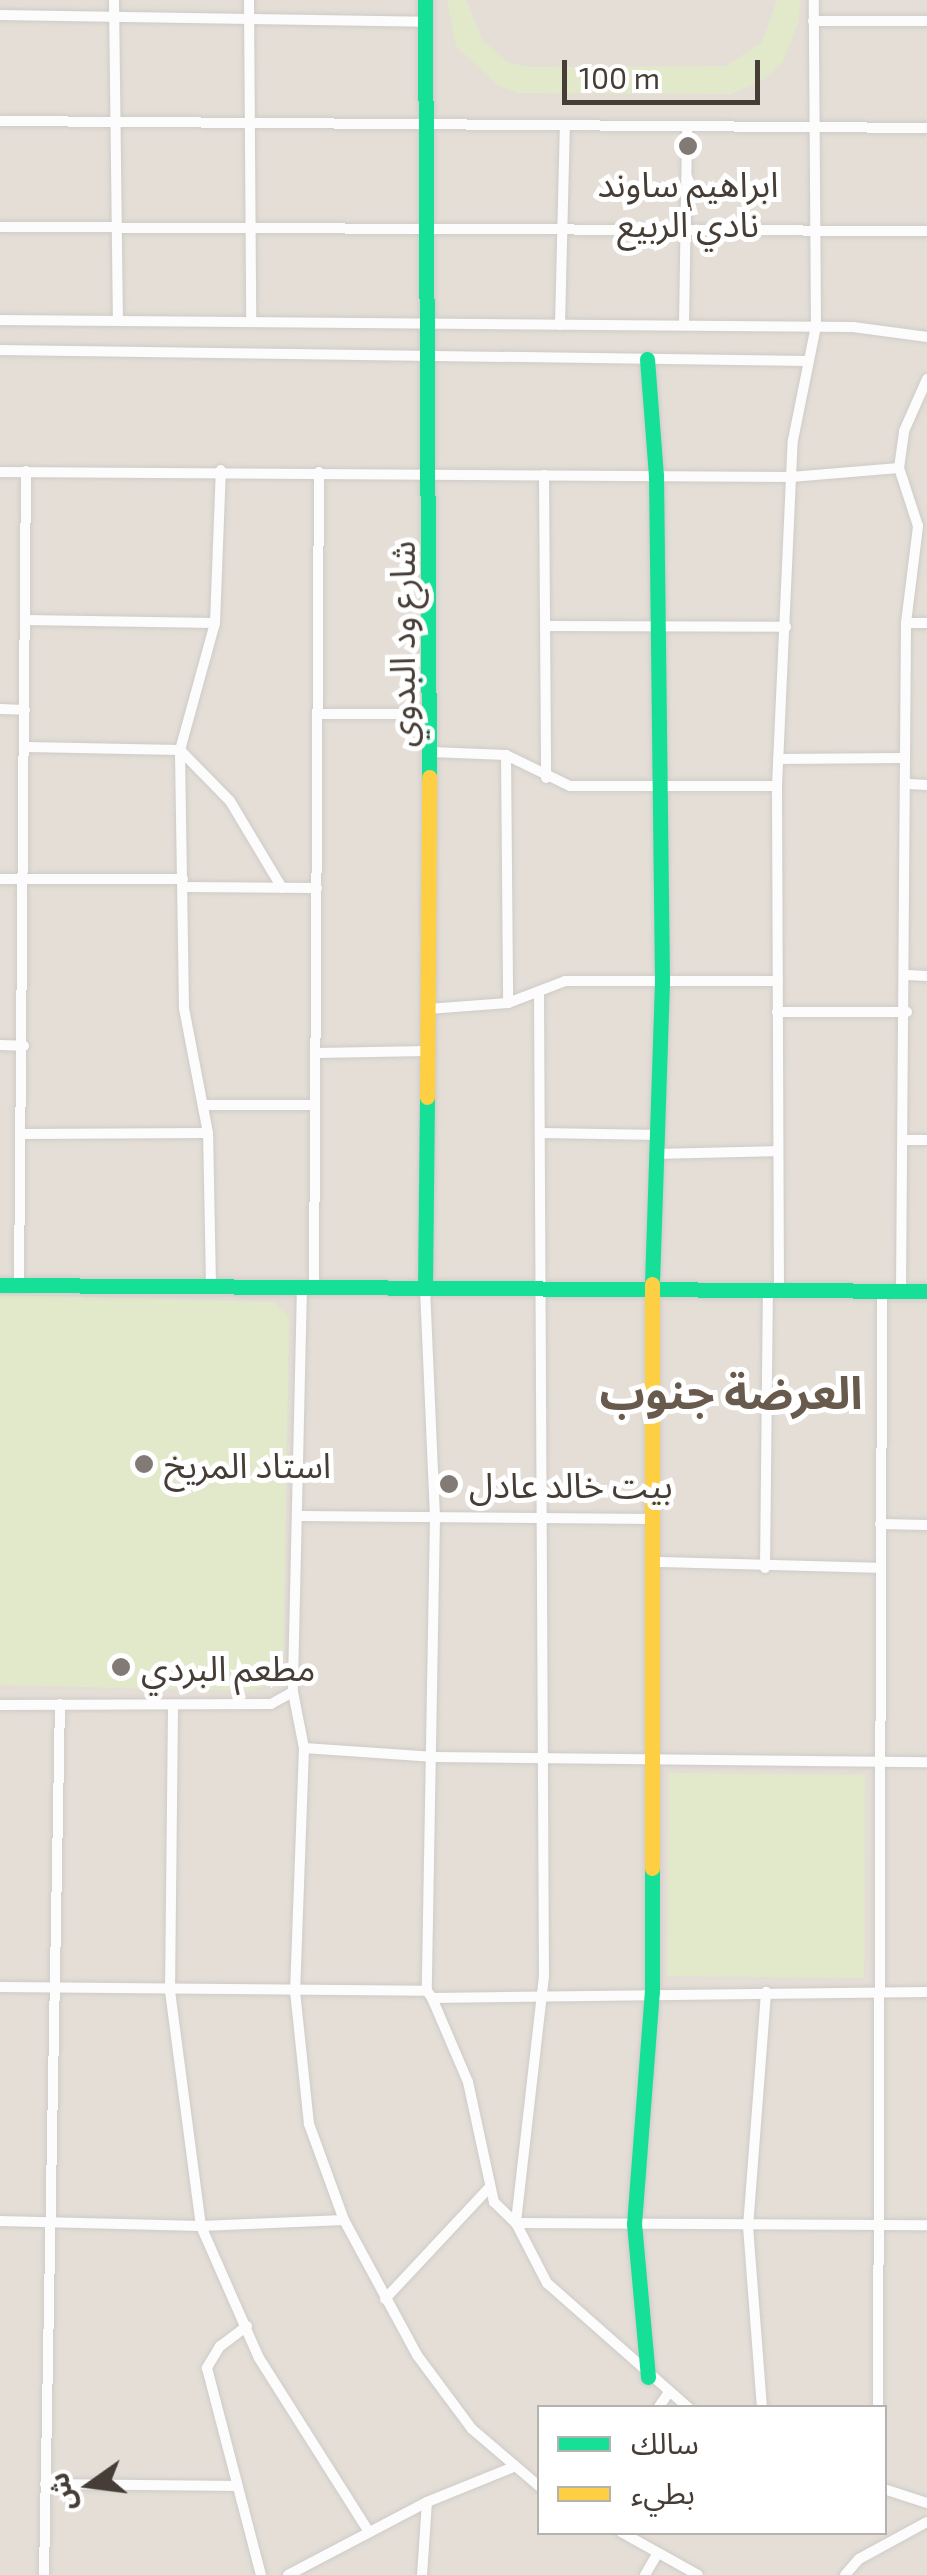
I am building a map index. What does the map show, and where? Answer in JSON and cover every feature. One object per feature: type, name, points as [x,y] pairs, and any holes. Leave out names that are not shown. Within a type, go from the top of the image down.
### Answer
[{"type":"street","points":[[114,0],[118,320]]},
{"type":"street","points":[[249,0],[252,320]]},
{"type":"street","name":"شارع ود البدوي","points":[[425,0],[424,325],[431,473],[425,1288]]},
{"type":"street","points":[[765,1568],[778,1151],[777,786],[790,477],[800,384],[816,326],[814,0]]},
{"type":"street","points":[[0,15],[424,22]]},
{"type":"street","points":[[814,21],[927,21]]},
{"type":"street","points":[[0,121],[927,128]]},
{"type":"street","points":[[560,325],[566,126]]},
{"type":"street","points":[[684,325],[690,231],[687,127]]},
{"type":"street","points":[[0,228],[251,224],[423,229],[927,231]]},
{"type":"street","points":[[0,320],[816,326],[927,337]]},
{"type":"street","points":[[0,350],[809,362]]},
{"type":"street","points":[[647,359],[656,475],[656,789],[662,982],[660,1154],[652,1288],[657,1519],[652,1992],[634,2224],[648,2377]]},
{"type":"street","points":[[901,1290],[909,784],[903,758],[906,623],[918,526],[899,468],[904,431],[927,379]]},
{"type":"street","points":[[0,472],[221,470],[790,477],[899,468]]},
{"type":"street","points":[[211,1285],[208,1133],[186,1036],[180,750],[215,623],[221,470]]},
{"type":"street","points":[[20,1285],[27,878],[26,472]]},
{"type":"street","points":[[319,472],[315,1105],[292,1692],[304,1748],[295,1991],[309,2124],[344,2220],[385,2299],[445,2396],[511,2468],[537,2485]]},
{"type":"street","points":[[544,474],[546,778]]},
{"type":"street","points":[[26,620],[215,623]]},
{"type":"street","points":[[906,623],[927,623]]},
{"type":"street","points":[[546,626],[786,627]]},
{"type":"street","points":[[0,709],[25,710]]},
{"type":"street","points":[[319,714],[430,714]]},
{"type":"street","points":[[27,747],[180,750],[230,801],[282,888]]},
{"type":"street","points":[[431,752],[506,755],[546,778],[570,786],[777,786]]},
{"type":"street","points":[[506,755],[508,1003]]},
{"type":"street","points":[[778,759],[903,758]]},
{"type":"street","points":[[909,784],[927,785]]},
{"type":"street","points":[[0,878],[316,888]]},
{"type":"street","points":[[907,974],[927,976]]},
{"type":"street","points":[[428,1009],[508,1003],[566,982],[778,981]]},
{"type":"street","points":[[516,2224],[543,1992],[539,992]]},
{"type":"street","points":[[777,1012],[907,1012]]},
{"type":"street","points":[[0,1045],[24,1046]]},
{"type":"street","points":[[316,1053],[428,1051]]},
{"type":"street","points":[[204,1105],[315,1105]]},
{"type":"street","points":[[23,1134],[208,1133]]},
{"type":"street","points":[[541,1134],[659,1136]]},
{"type":"street","points":[[906,1140],[927,1140]]},
{"type":"street","points":[[660,1154],[778,1151]]},
{"type":"street","points":[[0,1285],[927,1291]]},
{"type":"street","points":[[425,1288],[435,1517],[430,1995],[468,2082],[489,2188],[500,2214],[516,2224],[547,2284],[648,2377],[685,2405]]},
{"type":"street","points":[[878,2405],[874,2220],[882,1290]]},
{"type":"street","points":[[301,1516],[657,1519]]},
{"type":"street","points":[[880,1524],[927,1526]]},
{"type":"street","points":[[656,1562],[765,1568],[880,1568]]},
{"type":"street","points":[[0,1704],[271,1704],[292,1692]]},
{"type":"street","points":[[44,2575],[60,1704]]},
{"type":"street","points":[[173,1706],[170,1991],[201,2226],[259,2358],[369,2532]]},
{"type":"street","points":[[304,1748],[435,1756],[927,1762]]},
{"type":"street","points":[[0,1988],[430,1995],[927,1992]]},
{"type":"street","points":[[762,2405],[748,2226],[766,1992]]},
{"type":"street","points":[[385,2299],[489,2188]]},
{"type":"street","points":[[0,2221],[201,2226],[344,2220]]},
{"type":"street","points":[[516,2224],[748,2226],[874,2220],[927,2224]]},
{"type":"street","points":[[247,2326],[210,2356],[206,2368],[261,2575]]},
{"type":"street","points":[[660,2405],[669,2392]]},
{"type":"street","points":[[290,2574],[427,2502],[511,2468]]},
{"type":"street","points":[[45,2484],[236,2486]]},
{"type":"street","points":[[887,2490],[927,2503]]},
{"type":"street","points":[[422,2575],[427,2502]]},
{"type":"street","points":[[846,2575],[860,2559],[927,2522],[927,2535]]},
{"type":"street","points":[[626,2535],[698,2575]]},
{"type":"street","points":[[644,2575],[658,2554]]},
{"type":"shaded area","name":"العرضة جنوب","points":[[0,0],[927,0],[927,2575],[0,2575]]},
{"type":"green space","points":[[447,0],[466,0],[483,41],[508,62],[529,67],[726,66],[762,42],[777,0],[800,0],[799,21],[783,62],[759,83],[730,94],[519,93],[497,85],[456,46]]},
{"type":"green space","name":"استاد المريخ","points":[[0,1295],[273,1302],[289,1317],[283,1681],[249,1691],[0,1685]]},
{"type":"green space","points":[[669,1773],[865,1775],[864,1978],[667,1976]]},
{"type":"traffic: fast","points":[[425,0],[429,777]]},
{"type":"traffic: fast","points":[[647,359],[656,475],[662,982],[652,1284]]},
{"type":"traffic: fast","points":[[425,1288],[427,1097]]},
{"type":"traffic: fast","points":[[0,1285],[927,1291]]},
{"type":"traffic: fast","points":[[648,2377],[634,2224],[652,1992],[652,1868]]},
{"type":"traffic: slow","points":[[427,1097],[429,777]]},
{"type":"traffic: slow","points":[[652,1284],[652,1868]]},
{"type":"place","name":"ابراهيم ساوند نادي الربيع","points":[[688,146]]},
{"type":"place","name":"استاد المريخ","points":[[144,1464]]},
{"type":"place","name":"بيت خالد عادل","points":[[449,1484]]},
{"type":"place","name":"مطعم البردي","points":[[121,1667]]},
{"type":"district","name":"العرضة جنوب","points":[[731,1392]]}]
